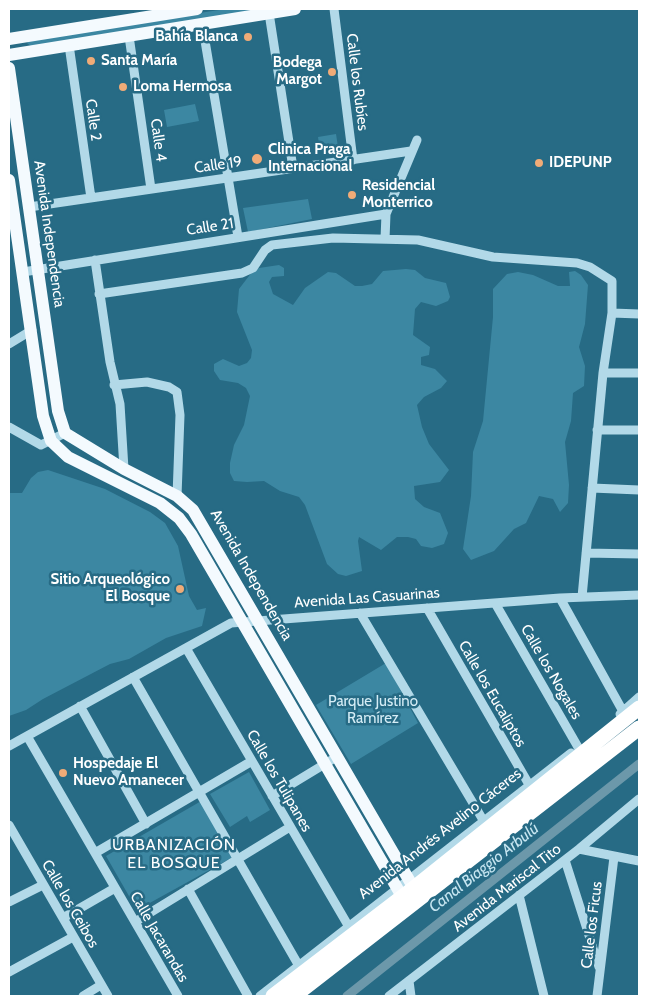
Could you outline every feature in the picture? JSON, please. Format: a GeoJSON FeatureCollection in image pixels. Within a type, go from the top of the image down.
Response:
{"type":"FeatureCollection","features":[{"type":"Feature","properties":{"kind":"highway","name":"Avenida Andrés Avelino Cáceres"},"geometry":{"type":"LineString","coordinates":[[273,996],[409,894],[630,720],[638,703]]}},
{"type":"Feature","properties":{"kind":"highway","name":"Avenida Andrés Avelino Cáceres"},"geometry":{"type":"LineString","coordinates":[[294,996],[486,825],[580,751],[630,720]]}},
{"type":"Feature","properties":{"kind":"main road"},"geometry":{"type":"LineString","coordinates":[[9,39],[197,9]]}},
{"type":"Feature","properties":{"kind":"main road"},"geometry":{"type":"LineString","coordinates":[[9,55],[295,9]]}},
{"type":"Feature","properties":{"kind":"main road","name":"Avenida Independencia"},"geometry":{"type":"LineString","coordinates":[[9,68],[58,411],[65,433],[124,469],[177,496],[194,510],[338,756],[409,894]]}},
{"type":"Feature","properties":{"kind":"main road","name":"Avenida Independencia"},"geometry":{"type":"LineString","coordinates":[[9,180],[11,210],[23,272],[43,416],[51,441],[68,457],[160,503],[179,518],[191,534],[325,764],[409,894]]}},
{"type":"Feature","properties":{"kind":"street","name":"Calle los Rubíes"},"geometry":{"type":"LineString","coordinates":[[334,9],[353,160]]}},
{"type":"Feature","properties":{"kind":"street"},"geometry":{"type":"LineString","coordinates":[[269,13],[293,168]]}},
{"type":"Feature","properties":{"kind":"street"},"geometry":{"type":"LineString","coordinates":[[202,23],[238,237]]}},
{"type":"Feature","properties":{"kind":"street","name":"Calle 4"},"geometry":{"type":"LineString","coordinates":[[129,36],[151,189]]}},
{"type":"Feature","properties":{"kind":"street","name":"Calle 2"},"geometry":{"type":"LineString","coordinates":[[69,45],[91,198]]}},
{"type":"Feature","properties":{"kind":"street"},"geometry":{"type":"LineString","coordinates":[[385,239],[386,214],[417,140]]}},
{"type":"Feature","properties":{"kind":"street","name":"Calle 19"},"geometry":{"type":"LineString","coordinates":[[29,207],[411,151]]}},
{"type":"Feature","properties":{"kind":"street","name":"Calle 21"},"geometry":{"type":"LineString","coordinates":[[23,272],[386,214]]}},
{"type":"Feature","properties":{"kind":"street"},"geometry":{"type":"LineString","coordinates":[[99,294],[242,273],[253,268],[265,250],[276,245],[333,238],[418,240],[493,257],[576,263],[590,266],[612,281],[612,313],[603,372],[582,597]]}},
{"type":"Feature","properties":{"kind":"street"},"geometry":{"type":"LineString","coordinates":[[95,260],[114,385],[120,404],[124,469]]}},
{"type":"Feature","properties":{"kind":"street"},"geometry":{"type":"LineString","coordinates":[[612,313],[639,314]]}},
{"type":"Feature","properties":{"kind":"street"},"geometry":{"type":"LineString","coordinates":[[9,344],[32,330]]}},
{"type":"Feature","properties":{"kind":"street"},"geometry":{"type":"LineString","coordinates":[[603,372],[639,373]]}},
{"type":"Feature","properties":{"kind":"street"},"geometry":{"type":"LineString","coordinates":[[114,385],[147,382],[169,387],[177,392],[180,415],[177,496]]}},
{"type":"Feature","properties":{"kind":"street"},"geometry":{"type":"LineString","coordinates":[[9,427],[41,445],[65,433]]}},
{"type":"Feature","properties":{"kind":"street"},"geometry":{"type":"LineString","coordinates":[[598,430],[639,430]]}},
{"type":"Feature","properties":{"kind":"street"},"geometry":{"type":"LineString","coordinates":[[592,488],[639,490]]}},
{"type":"Feature","properties":{"kind":"street"},"geometry":{"type":"LineString","coordinates":[[586,553],[639,554]]}},
{"type":"Feature","properties":{"kind":"street","name":"Avenida Las Casuarinas"},"geometry":{"type":"LineString","coordinates":[[9,746],[231,623],[242,620],[560,598],[639,595]]}},
{"type":"Feature","properties":{"kind":"street"},"geometry":{"type":"LineString","coordinates":[[560,598],[630,720]]}},
{"type":"Feature","properties":{"kind":"street","name":"Calle los Nogales"},"geometry":{"type":"LineString","coordinates":[[495,603],[580,751]]}},
{"type":"Feature","properties":{"kind":"street","name":"Calle los Eucaliptos"},"geometry":{"type":"LineString","coordinates":[[427,608],[531,789]]}},
{"type":"Feature","properties":{"kind":"street"},"geometry":{"type":"LineString","coordinates":[[360,612],[486,825]]}},
{"type":"Feature","properties":{"kind":"street","name":"Calle los Tulipanes"},"geometry":{"type":"LineString","coordinates":[[186,648],[349,927]]}},
{"type":"Feature","properties":{"kind":"street"},"geometry":{"type":"LineString","coordinates":[[133,677],[299,966]]}},
{"type":"Feature","properties":{"kind":"street"},"geometry":{"type":"LineString","coordinates":[[80,706],[146,824]]}},
{"type":"Feature","properties":{"kind":"street","name":"Calle Jacarandas"},"geometry":{"type":"LineString","coordinates":[[27,736],[178,996]]}},
{"type":"Feature","properties":{"kind":"street"},"geometry":{"type":"LineString","coordinates":[[272,796],[338,756]]}},
{"type":"Feature","properties":{"kind":"street"},"geometry":{"type":"LineString","coordinates":[[95,853],[252,761]]}},
{"type":"Feature","properties":{"kind":"street","name":"Avenida Mariscal Tito"},"geometry":{"type":"LineString","coordinates":[[389,996],[579,849],[639,799]]}},
{"type":"Feature","properties":{"kind":"street"},"geometry":{"type":"LineString","coordinates":[[135,922],[290,827]]}},
{"type":"Feature","properties":{"kind":"street","name":"Calle los Ceibos"},"geometry":{"type":"LineString","coordinates":[[10,830],[108,996]]}},
{"type":"Feature","properties":{"kind":"street"},"geometry":{"type":"LineString","coordinates":[[579,849],[639,861]]}},
{"type":"Feature","properties":{"kind":"street","name":"Calle los Ficus"},"geometry":{"type":"LineString","coordinates":[[597,996],[614,857]]}},
{"type":"Feature","properties":{"kind":"street"},"geometry":{"type":"LineString","coordinates":[[565,860],[600,969]]}},
{"type":"Feature","properties":{"kind":"street"},"geometry":{"type":"LineString","coordinates":[[9,902],[43,885]]}},
{"type":"Feature","properties":{"kind":"street"},"geometry":{"type":"LineString","coordinates":[[63,918],[115,888]]}},
{"type":"Feature","properties":{"kind":"street"},"geometry":{"type":"LineString","coordinates":[[188,889],[248,996]]}},
{"type":"Feature","properties":{"kind":"street","name":"Avenida Andrés Avelino Cáceres"},"geometry":{"type":"LineString","coordinates":[[260,996],[349,927],[409,894]]}},
{"type":"Feature","properties":{"kind":"street"},"geometry":{"type":"LineString","coordinates":[[518,895],[544,996]]}},
{"type":"Feature","properties":{"kind":"street"},"geometry":{"type":"LineString","coordinates":[[9,972],[73,937]]}},
{"type":"Feature","properties":{"kind":"street"},"geometry":{"type":"LineString","coordinates":[[409,981],[411,996]]}},
{"type":"Feature","properties":{"kind":"street"},"geometry":{"type":"LineString","coordinates":[[83,996],[102,985]]}},
{"type":"Feature","properties":{"kind":"green space"},"geometry":{"type":"Polygon","coordinates":[[[226,9],[271,9],[32,47],[27,43],[32,38],[226,9]]]}},
{"type":"Feature","properties":{"kind":"green space"},"geometry":{"type":"Polygon","coordinates":[[[195,104],[199,121],[167,127],[164,110],[195,104]]]}},
{"type":"Feature","properties":{"kind":"green space"},"geometry":{"type":"Polygon","coordinates":[[[336,134],[338,147],[320,151],[318,137],[336,134]]]}},
{"type":"Feature","properties":{"kind":"green space"},"geometry":{"type":"Polygon","coordinates":[[[308,199],[312,219],[248,232],[243,208],[308,199]]]}},
{"type":"Feature","properties":{"kind":"green space"},"geometry":{"type":"Polygon","coordinates":[[[279,265],[284,268],[284,276],[272,277],[269,282],[273,294],[293,305],[305,288],[328,272],[336,273],[355,286],[372,284],[383,271],[406,269],[415,270],[425,278],[446,283],[450,297],[448,301],[436,306],[421,302],[415,309],[413,335],[430,347],[429,355],[421,357],[421,365],[435,369],[447,381],[441,388],[424,397],[417,405],[422,427],[429,444],[449,470],[440,482],[414,486],[415,499],[424,507],[440,513],[448,533],[444,544],[432,548],[421,546],[416,539],[397,537],[381,550],[359,537],[362,571],[346,576],[338,574],[327,564],[305,505],[299,497],[280,491],[264,481],[234,481],[230,473],[230,463],[234,445],[244,425],[250,396],[246,388],[238,383],[220,380],[214,371],[214,364],[223,359],[239,366],[247,363],[251,358],[252,350],[237,312],[239,289],[252,272],[259,268],[279,265]]]}},
{"type":"Feature","properties":{"kind":"green space"},"geometry":{"type":"Polygon","coordinates":[[[575,271],[581,275],[588,285],[585,324],[579,347],[585,366],[584,386],[573,393],[571,421],[565,442],[569,485],[568,503],[560,512],[553,499],[539,496],[526,523],[514,529],[494,551],[471,560],[463,549],[471,496],[473,452],[483,421],[493,317],[493,289],[507,274],[518,272],[533,275],[558,286],[570,286],[569,272],[575,271]]]}},
{"type":"Feature","properties":{"kind":"green space"},"geometry":{"type":"Polygon","coordinates":[[[48,470],[105,489],[150,512],[165,523],[178,546],[189,596],[197,610],[206,608],[202,626],[166,638],[129,659],[110,664],[26,710],[9,716],[9,493],[22,493],[31,478],[38,472],[48,470]]]}},
{"type":"Feature","properties":{"kind":"green space","name":"Parque Justino Ramírez"},"geometry":{"type":"Polygon","coordinates":[[[386,663],[418,723],[351,764],[316,705],[386,663]]]}},
{"type":"Feature","properties":{"kind":"green space"},"geometry":{"type":"Polygon","coordinates":[[[249,772],[270,810],[250,822],[247,816],[230,827],[210,794],[249,772]]]}},
{"type":"Feature","properties":{"kind":"green space"},"geometry":{"type":"Polygon","coordinates":[[[203,800],[233,857],[137,910],[106,856],[203,800]]]}},
{"type":"Feature","properties":{"kind":"waterway","name":"Canal Biaggio Arbulú"},"geometry":{"type":"LineString","coordinates":[[347,996],[639,764]]}},
{"type":"Feature","properties":{"kind":"place","name":"Bahía Blanca"},"geometry":{"type":"Point","coordinates":[248,37]}},
{"type":"Feature","properties":{"kind":"place","name":"Santa María"},"geometry":{"type":"Point","coordinates":[91,61]}},
{"type":"Feature","properties":{"kind":"place","name":"Bodega Margot"},"geometry":{"type":"Point","coordinates":[332,72]}},
{"type":"Feature","properties":{"kind":"place","name":"Loma Hermosa"},"geometry":{"type":"Point","coordinates":[123,87]}},
{"type":"Feature","properties":{"kind":"place","name":"Clinica Praga Internacional"},"geometry":{"type":"Point","coordinates":[257,159]}},
{"type":"Feature","properties":{"kind":"place","name":"IDEPUNP"},"geometry":{"type":"Point","coordinates":[539,163]}},
{"type":"Feature","properties":{"kind":"place","name":"Residencial Monterrico"},"geometry":{"type":"Point","coordinates":[352,195]}},
{"type":"Feature","properties":{"kind":"place","name":"Sitio Arqueológico El Bosque"},"geometry":{"type":"Point","coordinates":[180,589]}},
{"type":"Feature","properties":{"kind":"place","name":"Hospedaje El Nuevo Amanecer"},"geometry":{"type":"Point","coordinates":[63,773]}},
{"type":"Feature","properties":{"kind":"district","name":"URBANIZACIÓN EL BOSQUE"},"geometry":{"type":"Point","coordinates":[174,854]}}]}
